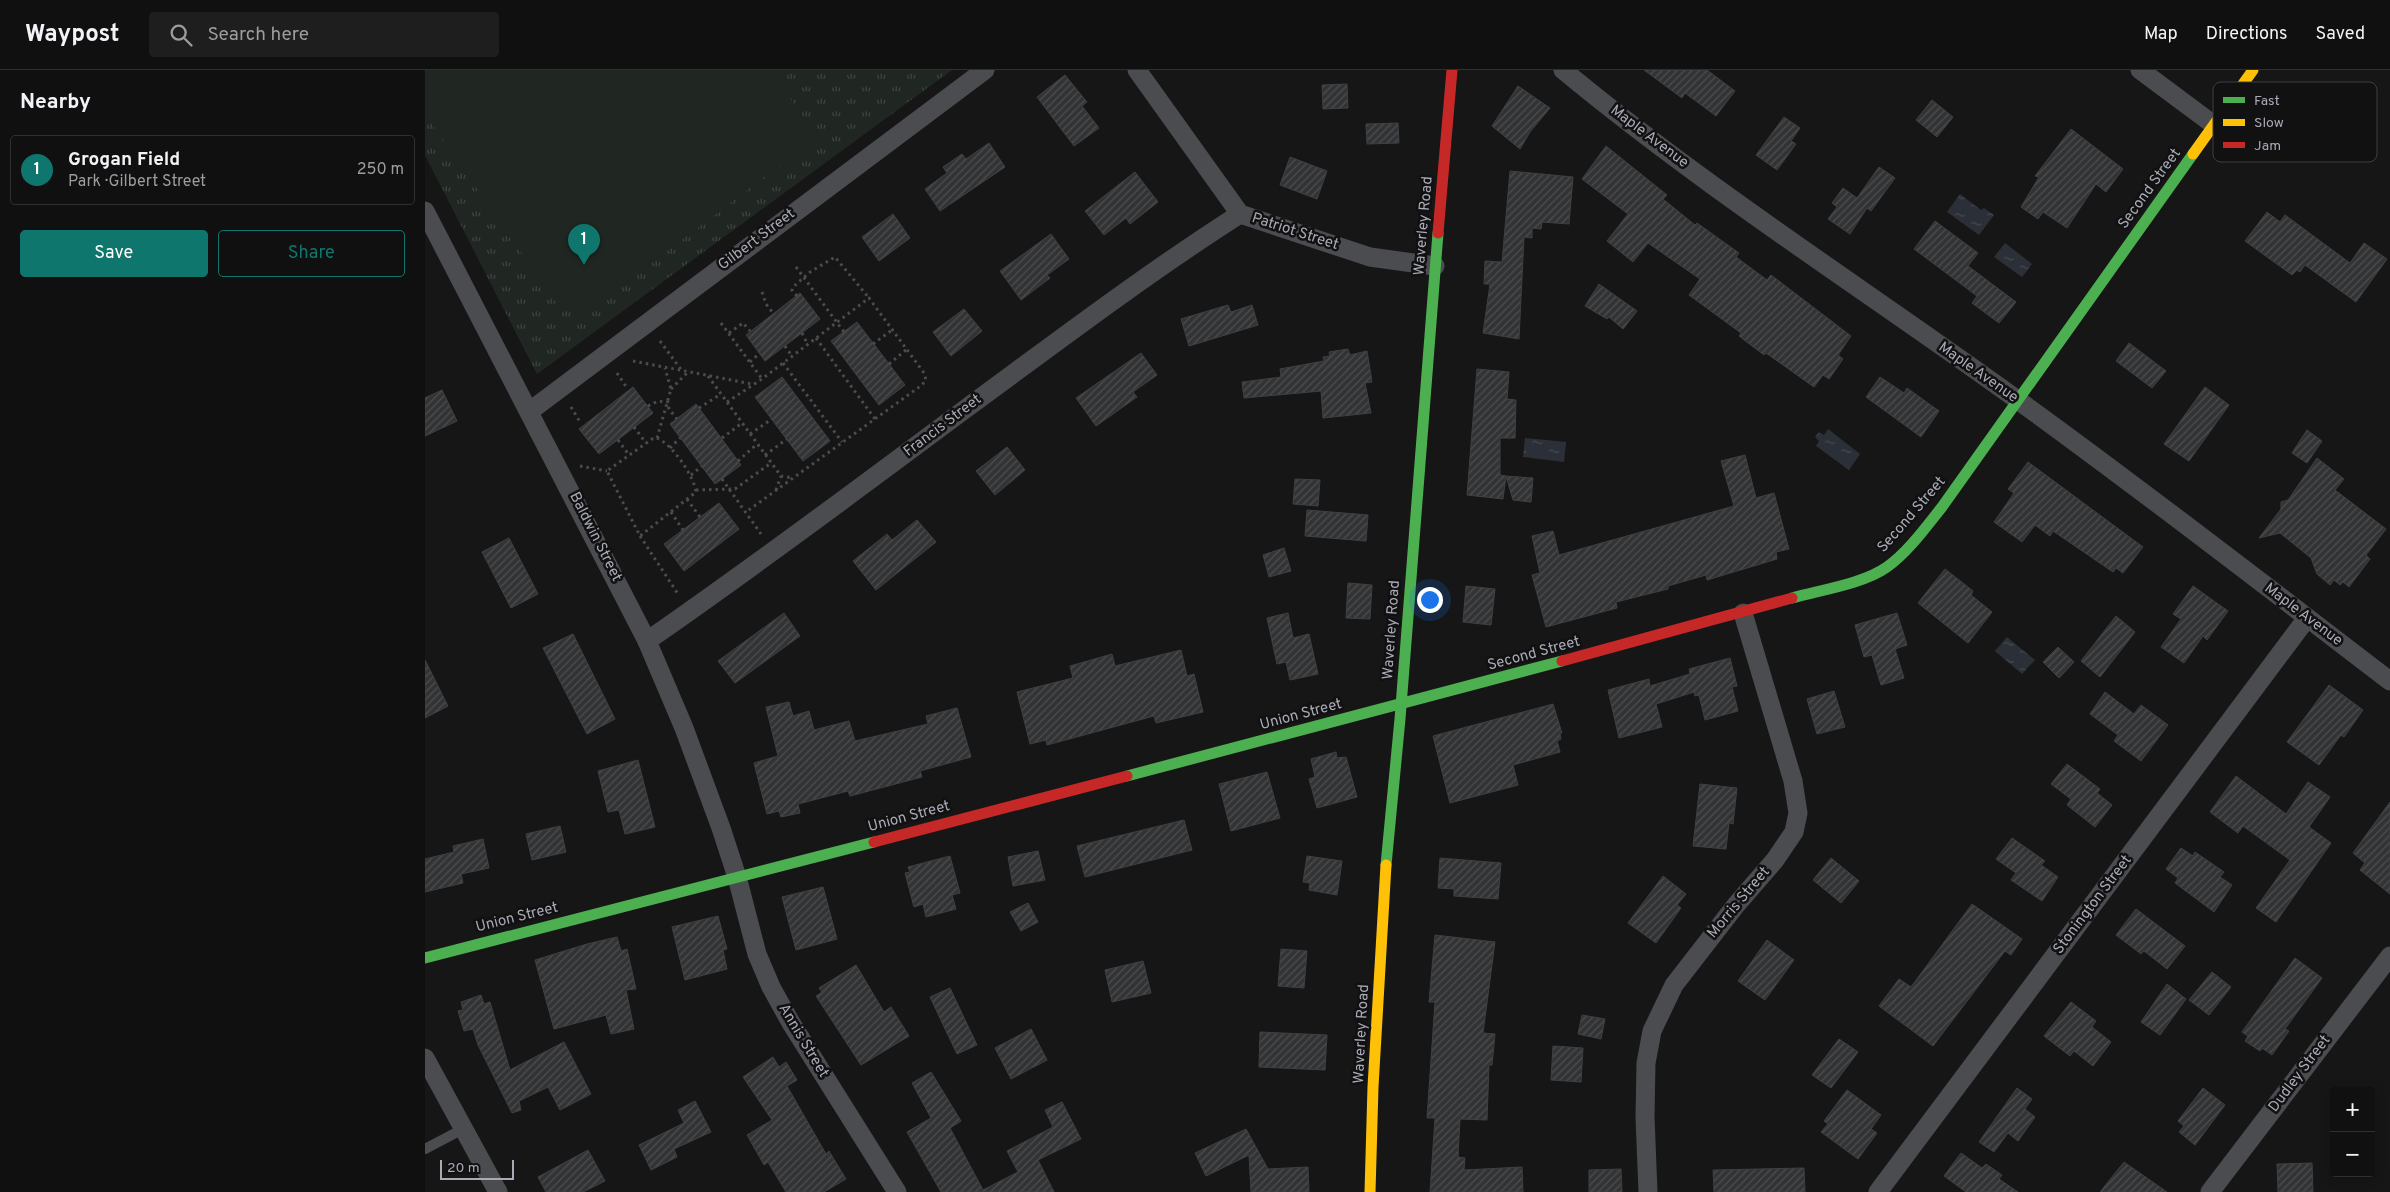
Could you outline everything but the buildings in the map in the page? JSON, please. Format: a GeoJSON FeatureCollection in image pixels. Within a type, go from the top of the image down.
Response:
{"type":"FeatureCollection","features":[{"type":"Feature","properties":{"kind":"street","name":"Gilbert Street"},"geometry":{"type":"LineString","coordinates":[[530,411],[985,70]]}},
{"type":"Feature","properties":{"kind":"street","name":"Patriot Street"},"geometry":{"type":"LineString","coordinates":[[1137,70],[1240,214],[1370,257],[1435,266]]}},
{"type":"Feature","properties":{"kind":"street","name":"Waverley Road"},"geometry":{"type":"LineString","coordinates":[[1370,1192],[1373,1087],[1388,831],[1401,705],[1452,70]]}},
{"type":"Feature","properties":{"kind":"street","name":"Maple Avenue"},"geometry":{"type":"LineString","coordinates":[[1563,70],[1662,148],[1860,291],[2019,401],[2390,681]]}},
{"type":"Feature","properties":{"kind":"street"},"geometry":{"type":"LineString","coordinates":[[2141,70],[2213,124]]}},
{"type":"Feature","properties":{"kind":"street","name":"Second Street"},"geometry":{"type":"LineString","coordinates":[[2244,82],[2253,70]]}},
{"type":"Feature","properties":{"kind":"street","name":"Second Street"},"geometry":{"type":"LineString","coordinates":[[1401,705],[1743,613],[1862,579],[1887,567],[1920,534],[1942,507],[2213,126]]}},
{"type":"Feature","properties":{"kind":"street","name":"Baldwin Street"},"geometry":{"type":"LineString","coordinates":[[425,211],[530,411],[647,642],[699,768],[737,877]]}},
{"type":"Feature","properties":{"kind":"street","name":"Francis Street"},"geometry":{"type":"LineString","coordinates":[[647,642],[776,551],[1057,340],[1188,247],[1240,214]]}},
{"type":"Feature","properties":{"kind":"street","name":"Morris Street"},"geometry":{"type":"LineString","coordinates":[[1649,1192],[1645,1090],[1646,1063],[1652,1031],[1674,985],[1736,905],[1775,860],[1794,832],[1798,813],[1793,781],[1743,613]]}},
{"type":"Feature","properties":{"kind":"street","name":"Stonington Street"},"geometry":{"type":"LineString","coordinates":[[1878,1192],[2307,618]]}},
{"type":"Feature","properties":{"kind":"street","name":"Union Street"},"geometry":{"type":"LineString","coordinates":[[425,958],[1401,705]]}},
{"type":"Feature","properties":{"kind":"street","name":"Annis Street"},"geometry":{"type":"LineString","coordinates":[[737,877],[757,954],[771,987],[795,1030],[897,1192]]}},
{"type":"Feature","properties":{"kind":"street","name":"Dudley Street"},"geometry":{"type":"LineString","coordinates":[[2210,1192],[2390,956]]}},
{"type":"Feature","properties":{"kind":"street"},"geometry":{"type":"LineString","coordinates":[[425,1058],[498,1192]]}},
{"type":"Feature","properties":{"kind":"lane"},"geometry":{"type":"LineString","coordinates":[[425,1149],[463,1129]]}},
{"type":"Feature","properties":{"kind":"path"},"geometry":{"type":"LineString","coordinates":[[746,512],[922,385],[926,380],[924,373],[907,349],[835,256],[810,272],[793,287],[792,290],[797,296]]}},
{"type":"Feature","properties":{"kind":"path"},"geometry":{"type":"LineString","coordinates":[[796,267],[843,332]]}},
{"type":"Feature","properties":{"kind":"path"},"geometry":{"type":"LineString","coordinates":[[762,292],[773,313]]}},
{"type":"Feature","properties":{"kind":"path"},"geometry":{"type":"LineString","coordinates":[[727,402],[762,379],[869,298]]}},
{"type":"Feature","properties":{"kind":"path"},"geometry":{"type":"LineString","coordinates":[[721,323],[762,379]]}},
{"type":"Feature","properties":{"kind":"path"},"geometry":{"type":"LineString","coordinates":[[729,333],[743,323],[750,331]]}},
{"type":"Feature","properties":{"kind":"path"},"geometry":{"type":"LineString","coordinates":[[873,344],[892,330]]}},
{"type":"Feature","properties":{"kind":"path"},"geometry":{"type":"LineString","coordinates":[[802,333],[808,344]]}},
{"type":"Feature","properties":{"kind":"path"},"geometry":{"type":"LineString","coordinates":[[816,338],[875,419]]}},
{"type":"Feature","properties":{"kind":"path"},"geometry":{"type":"LineString","coordinates":[[653,346],[660,340],[682,371]]}},
{"type":"Feature","properties":{"kind":"path"},"geometry":{"type":"LineString","coordinates":[[785,346],[792,356]]}},
{"type":"Feature","properties":{"kind":"path"},"geometry":{"type":"LineString","coordinates":[[889,364],[907,349]]}},
{"type":"Feature","properties":{"kind":"path"},"geometry":{"type":"LineString","coordinates":[[750,362],[759,353]]}},
{"type":"Feature","properties":{"kind":"path"},"geometry":{"type":"LineString","coordinates":[[627,365],[639,356]]}},
{"type":"Feature","properties":{"kind":"path"},"geometry":{"type":"LineString","coordinates":[[633,361],[753,384]]}},
{"type":"Feature","properties":{"kind":"path"},"geometry":{"type":"LineString","coordinates":[[783,363],[842,442]]}},
{"type":"Feature","properties":{"kind":"path"},"geometry":{"type":"LineString","coordinates":[[665,368],[671,388],[657,438],[645,444],[607,471],[640,536],[679,596]]}},
{"type":"Feature","properties":{"kind":"path"},"geometry":{"type":"LineString","coordinates":[[609,378],[622,369]]}},
{"type":"Feature","properties":{"kind":"path"},"geometry":{"type":"LineString","coordinates":[[671,388],[688,372]]}},
{"type":"Feature","properties":{"kind":"path"},"geometry":{"type":"LineString","coordinates":[[616,373],[627,388]]}},
{"type":"Feature","properties":{"kind":"path"},"geometry":{"type":"LineString","coordinates":[[708,376],[781,476],[793,478]]}},
{"type":"Feature","properties":{"kind":"path"},"geometry":{"type":"LineString","coordinates":[[699,408],[721,394]]}},
{"type":"Feature","properties":{"kind":"path"},"geometry":{"type":"LineString","coordinates":[[565,411],[578,401]]}},
{"type":"Feature","properties":{"kind":"path"},"geometry":{"type":"LineString","coordinates":[[648,406],[658,401],[668,402]]}},
{"type":"Feature","properties":{"kind":"path"},"geometry":{"type":"LineString","coordinates":[[668,402],[669,409],[677,419]]}},
{"type":"Feature","properties":{"kind":"path"},"geometry":{"type":"LineString","coordinates":[[570,407],[580,422]]}},
{"type":"Feature","properties":{"kind":"path"},"geometry":{"type":"LineString","coordinates":[[750,434],[772,419]]}},
{"type":"Feature","properties":{"kind":"path"},"geometry":{"type":"LineString","coordinates":[[721,438],[742,423]]}},
{"type":"Feature","properties":{"kind":"path"},"geometry":{"type":"LineString","coordinates":[[634,427],[645,444]]}},
{"type":"Feature","properties":{"kind":"path"},"geometry":{"type":"LineString","coordinates":[[657,438],[664,441],[691,475],[696,490]]}},
{"type":"Feature","properties":{"kind":"path"},"geometry":{"type":"LineString","coordinates":[[670,448],[681,438]]}},
{"type":"Feature","properties":{"kind":"path"},"geometry":{"type":"LineString","coordinates":[[765,455],[787,439]]}},
{"type":"Feature","properties":{"kind":"path"},"geometry":{"type":"LineString","coordinates":[[618,440],[629,455]]}},
{"type":"Feature","properties":{"kind":"path"},"geometry":{"type":"LineString","coordinates":[[739,461],[757,444]]}},
{"type":"Feature","properties":{"kind":"path"},"geometry":{"type":"LineString","coordinates":[[640,536],[696,490],[728,487],[735,489],[771,463]]}},
{"type":"Feature","properties":{"kind":"path"},"geometry":{"type":"LineString","coordinates":[[691,475],[702,466]]}},
{"type":"Feature","properties":{"kind":"path"},"geometry":{"type":"LineString","coordinates":[[775,490],[781,476]]}},
{"type":"Feature","properties":{"kind":"path"},"geometry":{"type":"LineString","coordinates":[[722,479],[762,535]]}},
{"type":"Feature","properties":{"kind":"path"},"geometry":{"type":"LineString","coordinates":[[687,499],[700,517]]}},
{"type":"Feature","properties":{"kind":"path"},"geometry":{"type":"LineString","coordinates":[[671,512],[683,530]]}},
{"type":"Feature","properties":{"kind":"green space"},"geometry":{"type":"Polygon","coordinates":[[[425,70],[952,70],[537,374],[425,155],[425,70]]]}},
{"type":"Feature","properties":{"kind":"green space"},"geometry":{"type":"Polygon","coordinates":[[[425,70],[769,70],[818,136],[595,306],[555,301],[425,114],[425,70]]]}},
{"type":"Feature","properties":{"kind":"water"},"geometry":{"type":"Polygon","coordinates":[[[1960,194],[1981,210],[1984,208],[1994,215],[1979,235],[1947,212],[1960,194]]]}},
{"type":"Feature","properties":{"kind":"water"},"geometry":{"type":"Polygon","coordinates":[[[2005,243],[2032,264],[2022,277],[1994,257],[2005,243]]]}},
{"type":"Feature","properties":{"kind":"water"},"geometry":{"type":"Polygon","coordinates":[[[1828,429],[1860,454],[1849,470],[1816,446],[1819,441],[1815,437],[1819,432],[1824,435],[1828,429]]]}},
{"type":"Feature","properties":{"kind":"water"},"geometry":{"type":"Polygon","coordinates":[[[1525,438],[1566,442],[1564,462],[1523,457],[1525,438]]]}},
{"type":"Feature","properties":{"kind":"water"},"geometry":{"type":"Polygon","coordinates":[[[2007,637],[2035,660],[2022,674],[1995,651],[2007,637]]]}},
{"type":"Feature","properties":{"kind":"traffic: fast"},"geometry":{"type":"LineString","coordinates":[[1792,598],[1866,578],[1887,567],[1909,547],[1942,507],[2193,154]]}},
{"type":"Feature","properties":{"kind":"traffic: fast"},"geometry":{"type":"LineString","coordinates":[[1386,865],[1400,719],[1438,233]]}},
{"type":"Feature","properties":{"kind":"traffic: fast"},"geometry":{"type":"LineString","coordinates":[[1127,776],[1562,661]]}},
{"type":"Feature","properties":{"kind":"traffic: fast"},"geometry":{"type":"LineString","coordinates":[[425,958],[874,842]]}},
{"type":"Feature","properties":{"kind":"traffic: slow"},"geometry":{"type":"LineString","coordinates":[[2244,82],[2253,70]]}},
{"type":"Feature","properties":{"kind":"traffic: slow"},"geometry":{"type":"LineString","coordinates":[[2193,154],[2213,126]]}},
{"type":"Feature","properties":{"kind":"traffic: slow"},"geometry":{"type":"LineString","coordinates":[[1370,1192],[1373,1087],[1386,865]]}},
{"type":"Feature","properties":{"kind":"traffic: jam"},"geometry":{"type":"LineString","coordinates":[[1438,233],[1452,70]]}},
{"type":"Feature","properties":{"kind":"traffic: jam"},"geometry":{"type":"LineString","coordinates":[[1562,661],[1792,598]]}},
{"type":"Feature","properties":{"kind":"traffic: jam"},"geometry":{"type":"LineString","coordinates":[[874,842],[1127,776]]}},
{"type":"Feature","properties":{"kind":"place","name":"Grogan Field"},"geometry":{"type":"Point","coordinates":[584,265]}}]}
